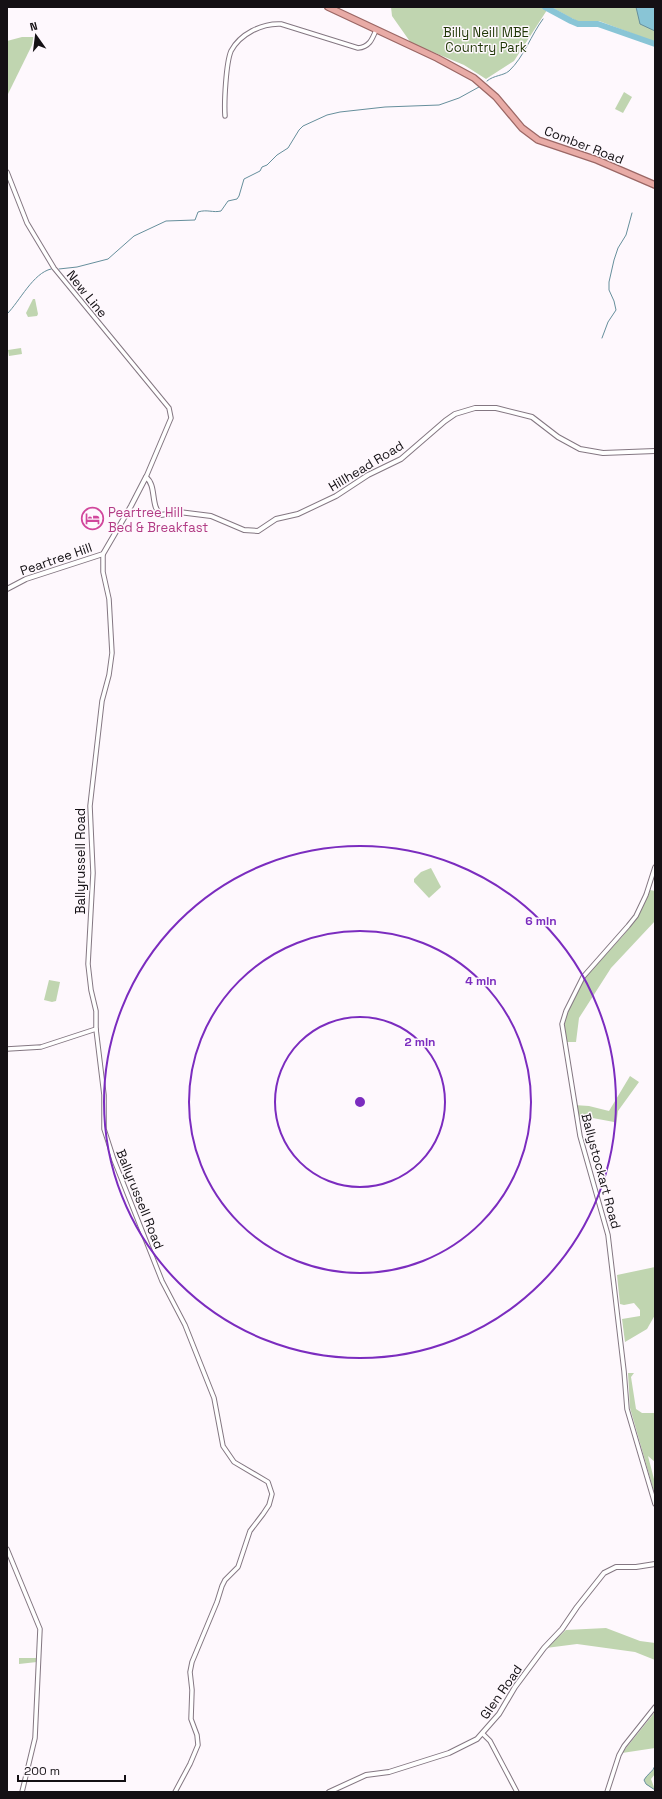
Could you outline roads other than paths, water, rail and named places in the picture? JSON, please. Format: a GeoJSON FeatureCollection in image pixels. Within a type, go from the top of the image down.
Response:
{"type":"FeatureCollection","features":[{"type":"Feature","properties":{"kind":"highway","name":"Comber Road"},"geometry":{"type":"LineString","coordinates":[[328,7],[437,58],[474,78],[496,97],[522,128],[538,140],[597,160],[655,185]]}},
{"type":"Feature","properties":{"kind":"street"},"geometry":{"type":"LineString","coordinates":[[225,116],[231,53],[250,32],[270,25],[281,24],[358,48],[363,47],[370,42],[376,30]]}},
{"type":"Feature","properties":{"kind":"street","name":"New Line"},"geometry":{"type":"LineString","coordinates":[[7,172],[27,223],[54,268],[120,351],[166,404],[171,416]]}},
{"type":"Feature","properties":{"kind":"street","name":"Hillhead Road"},"geometry":{"type":"LineString","coordinates":[[146,477],[150,482],[157,510],[161,515],[179,512],[211,516],[244,530],[254,532],[276,519],[298,514],[319,505],[368,475],[401,459],[445,421],[464,410],[496,408],[524,414],[532,417],[570,445],[592,452],[609,453],[655,451]]}},
{"type":"Feature","properties":{"kind":"street","name":"Peartree Hill"},"geometry":{"type":"LineString","coordinates":[[7,589],[26,579],[103,554],[146,477],[163,440],[171,416]]}},
{"type":"Feature","properties":{"kind":"street","name":"Ballyrussell Road"},"geometry":{"type":"LineString","coordinates":[[103,554],[102,572],[109,599],[112,653],[109,674],[102,701],[90,806],[93,873],[88,964],[91,990],[96,1011],[96,1029],[104,1095],[104,1129],[114,1160],[162,1281],[185,1325],[204,1370],[216,1405],[223,1446],[234,1462],[268,1482],[272,1494],[269,1505],[250,1531],[238,1567],[225,1580],[222,1586],[217,1602],[192,1662],[190,1672],[192,1690],[191,1719],[197,1735],[198,1745],[175,1792]]}},
{"type":"Feature","properties":{"kind":"street","name":"Ballystockart Road"},"geometry":{"type":"LineString","coordinates":[[655,866],[646,895],[636,916],[583,977],[566,1011],[562,1024],[580,1136],[608,1235],[627,1409],[655,1504]]}},
{"type":"Feature","properties":{"kind":"street"},"geometry":{"type":"LineString","coordinates":[[7,1049],[42,1047],[96,1029]]}},
{"type":"Feature","properties":{"kind":"street"},"geometry":{"type":"LineString","coordinates":[[7,1549],[40,1629],[35,1738],[22,1792]]}},
{"type":"Feature","properties":{"kind":"street","name":"Glen Road"},"geometry":{"type":"LineString","coordinates":[[329,1792],[366,1775],[389,1772],[449,1754],[470,1744],[483,1734],[499,1714],[515,1687],[544,1648],[562,1629],[577,1606],[604,1573],[616,1567],[636,1567],[655,1564]]}},
{"type":"Feature","properties":{"kind":"street"},"geometry":{"type":"LineString","coordinates":[[607,1792],[619,1755],[624,1746],[655,1707]]}},
{"type":"Feature","properties":{"kind":"street"},"geometry":{"type":"LineString","coordinates":[[483,1734],[490,1741],[517,1792]]}},
{"type":"Feature","properties":{"kind":"water"},"geometry":{"type":"Polygon","coordinates":[[[636,7],[655,7],[655,31],[640,24],[636,7]]]}},
{"type":"Feature","properties":{"kind":"waterway"},"geometry":{"type":"LineString","coordinates":[[545,7],[578,24],[598,24],[655,44]]}},
{"type":"Feature","properties":{"kind":"waterway"},"geometry":{"type":"LineString","coordinates":[[487,81],[509,71],[523,53],[543,19]]}},
{"type":"Feature","properties":{"kind":"waterway"},"geometry":{"type":"LineString","coordinates":[[59,269],[77,267],[108,259],[134,236],[166,221],[195,220],[198,212],[221,211],[228,201],[237,199],[244,179],[260,171],[262,167],[267,165],[277,155],[288,148],[303,126],[327,115],[385,107],[439,105],[459,98],[479,87]]}},
{"type":"Feature","properties":{"kind":"waterway"},"geometry":{"type":"LineString","coordinates":[[602,338],[608,322],[616,310],[609,290],[609,282],[614,260],[618,248],[626,235],[632,213]]}},
{"type":"Feature","properties":{"kind":"waterway"},"geometry":{"type":"LineString","coordinates":[[7,314],[38,276],[51,269]]}},
{"type":"Feature","properties":{"kind":"waterway"},"geometry":{"type":"LineString","coordinates":[[655,1766],[644,1780],[646,1784],[655,1790]]}},
{"type":"Feature","properties":{"kind":"place","name":"Peartree Hill Bed & Breakfast"},"geometry":{"type":"Point","coordinates":[93,519]}},
{"type":"Feature","properties":{"kind":"park label","name":"Billy Neill MBE Country Park"},"geometry":{"type":"Point","coordinates":[486,40]}}]}
